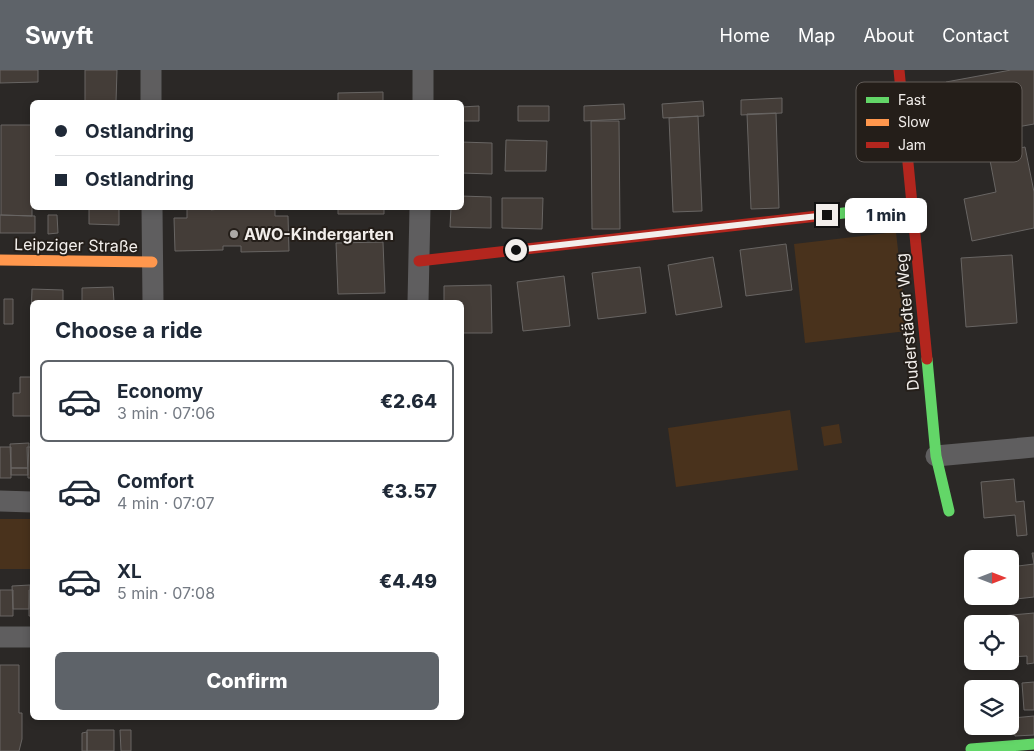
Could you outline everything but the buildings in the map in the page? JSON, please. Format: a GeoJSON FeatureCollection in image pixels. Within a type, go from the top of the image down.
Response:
{"type":"FeatureCollection","features":[{"type":"Feature","properties":{"kind":"street"},"geometry":{"type":"LineString","coordinates":[[151,70],[151,100]]}},
{"type":"Feature","properties":{"kind":"street"},"geometry":{"type":"LineString","coordinates":[[423,70],[423,100]]}},
{"type":"Feature","properties":{"kind":"street","name":"Duderstädter Weg"},"geometry":{"type":"LineString","coordinates":[[908,162],[936,456],[949,511]]}},
{"type":"Feature","properties":{"kind":"street"},"geometry":{"type":"LineString","coordinates":[[419,261],[912,205]]}},
{"type":"Feature","properties":{"kind":"street"},"geometry":{"type":"LineString","coordinates":[[152,210],[152,300]]}},
{"type":"Feature","properties":{"kind":"street"},"geometry":{"type":"LineString","coordinates":[[418,300],[420,210]]}},
{"type":"Feature","properties":{"kind":"street","name":"Leipziger Straße"},"geometry":{"type":"LineString","coordinates":[[0,260],[152,262]]}},
{"type":"Feature","properties":{"kind":"street"},"geometry":{"type":"LineString","coordinates":[[936,456],[1034,447]]}},
{"type":"Feature","properties":{"kind":"street"},"geometry":{"type":"LineString","coordinates":[[0,501],[30,502]]}},
{"type":"Feature","properties":{"kind":"street"},"geometry":{"type":"LineString","coordinates":[[0,637],[30,637]]}},
{"type":"Feature","properties":{"kind":"street"},"geometry":{"type":"LineString","coordinates":[[971,749],[1034,744]]}},
{"type":"Feature","properties":{"kind":"shaded area"},"geometry":{"type":"Polygon","coordinates":[[[896,232],[907,331],[805,343],[794,244],[896,232]]]}},
{"type":"Feature","properties":{"kind":"shaded area"},"geometry":{"type":"Polygon","coordinates":[[[790,410],[798,470],[676,487],[668,428],[790,410]]]}},
{"type":"Feature","properties":{"kind":"shaded area"},"geometry":{"type":"Polygon","coordinates":[[[839,424],[842,443],[824,446],[821,427],[839,424]]]}},
{"type":"Feature","properties":{"kind":"shaded area"},"geometry":{"type":"Polygon","coordinates":[[[0,519],[30,519],[30,569],[0,569],[0,519]]]}},
{"type":"Feature","properties":{"kind":"traffic: fast"},"geometry":{"type":"LineString","coordinates":[[818,216],[912,205]]}},
{"type":"Feature","properties":{"kind":"traffic: fast"},"geometry":{"type":"LineString","coordinates":[[927,359],[936,456],[949,511]]}},
{"type":"Feature","properties":{"kind":"traffic: fast"},"geometry":{"type":"LineString","coordinates":[[971,749],[1034,744]]}},
{"type":"Feature","properties":{"kind":"traffic: slow"},"geometry":{"type":"LineString","coordinates":[[0,260],[152,262]]}},
{"type":"Feature","properties":{"kind":"traffic: jam"},"geometry":{"type":"LineString","coordinates":[[899,70],[900,82]]}},
{"type":"Feature","properties":{"kind":"traffic: jam"},"geometry":{"type":"LineString","coordinates":[[908,162],[927,359]]}},
{"type":"Feature","properties":{"kind":"traffic: jam"},"geometry":{"type":"LineString","coordinates":[[419,261],[818,216]]}},
{"type":"Feature","properties":{"kind":"place","name":"AWO-Kindergarten"},"geometry":{"type":"Point","coordinates":[234,234]}},
{"type":"Feature","properties":{"kind":"route"},"geometry":{"type":"LineString","coordinates":[[516,250],[827,215]]}}]}
